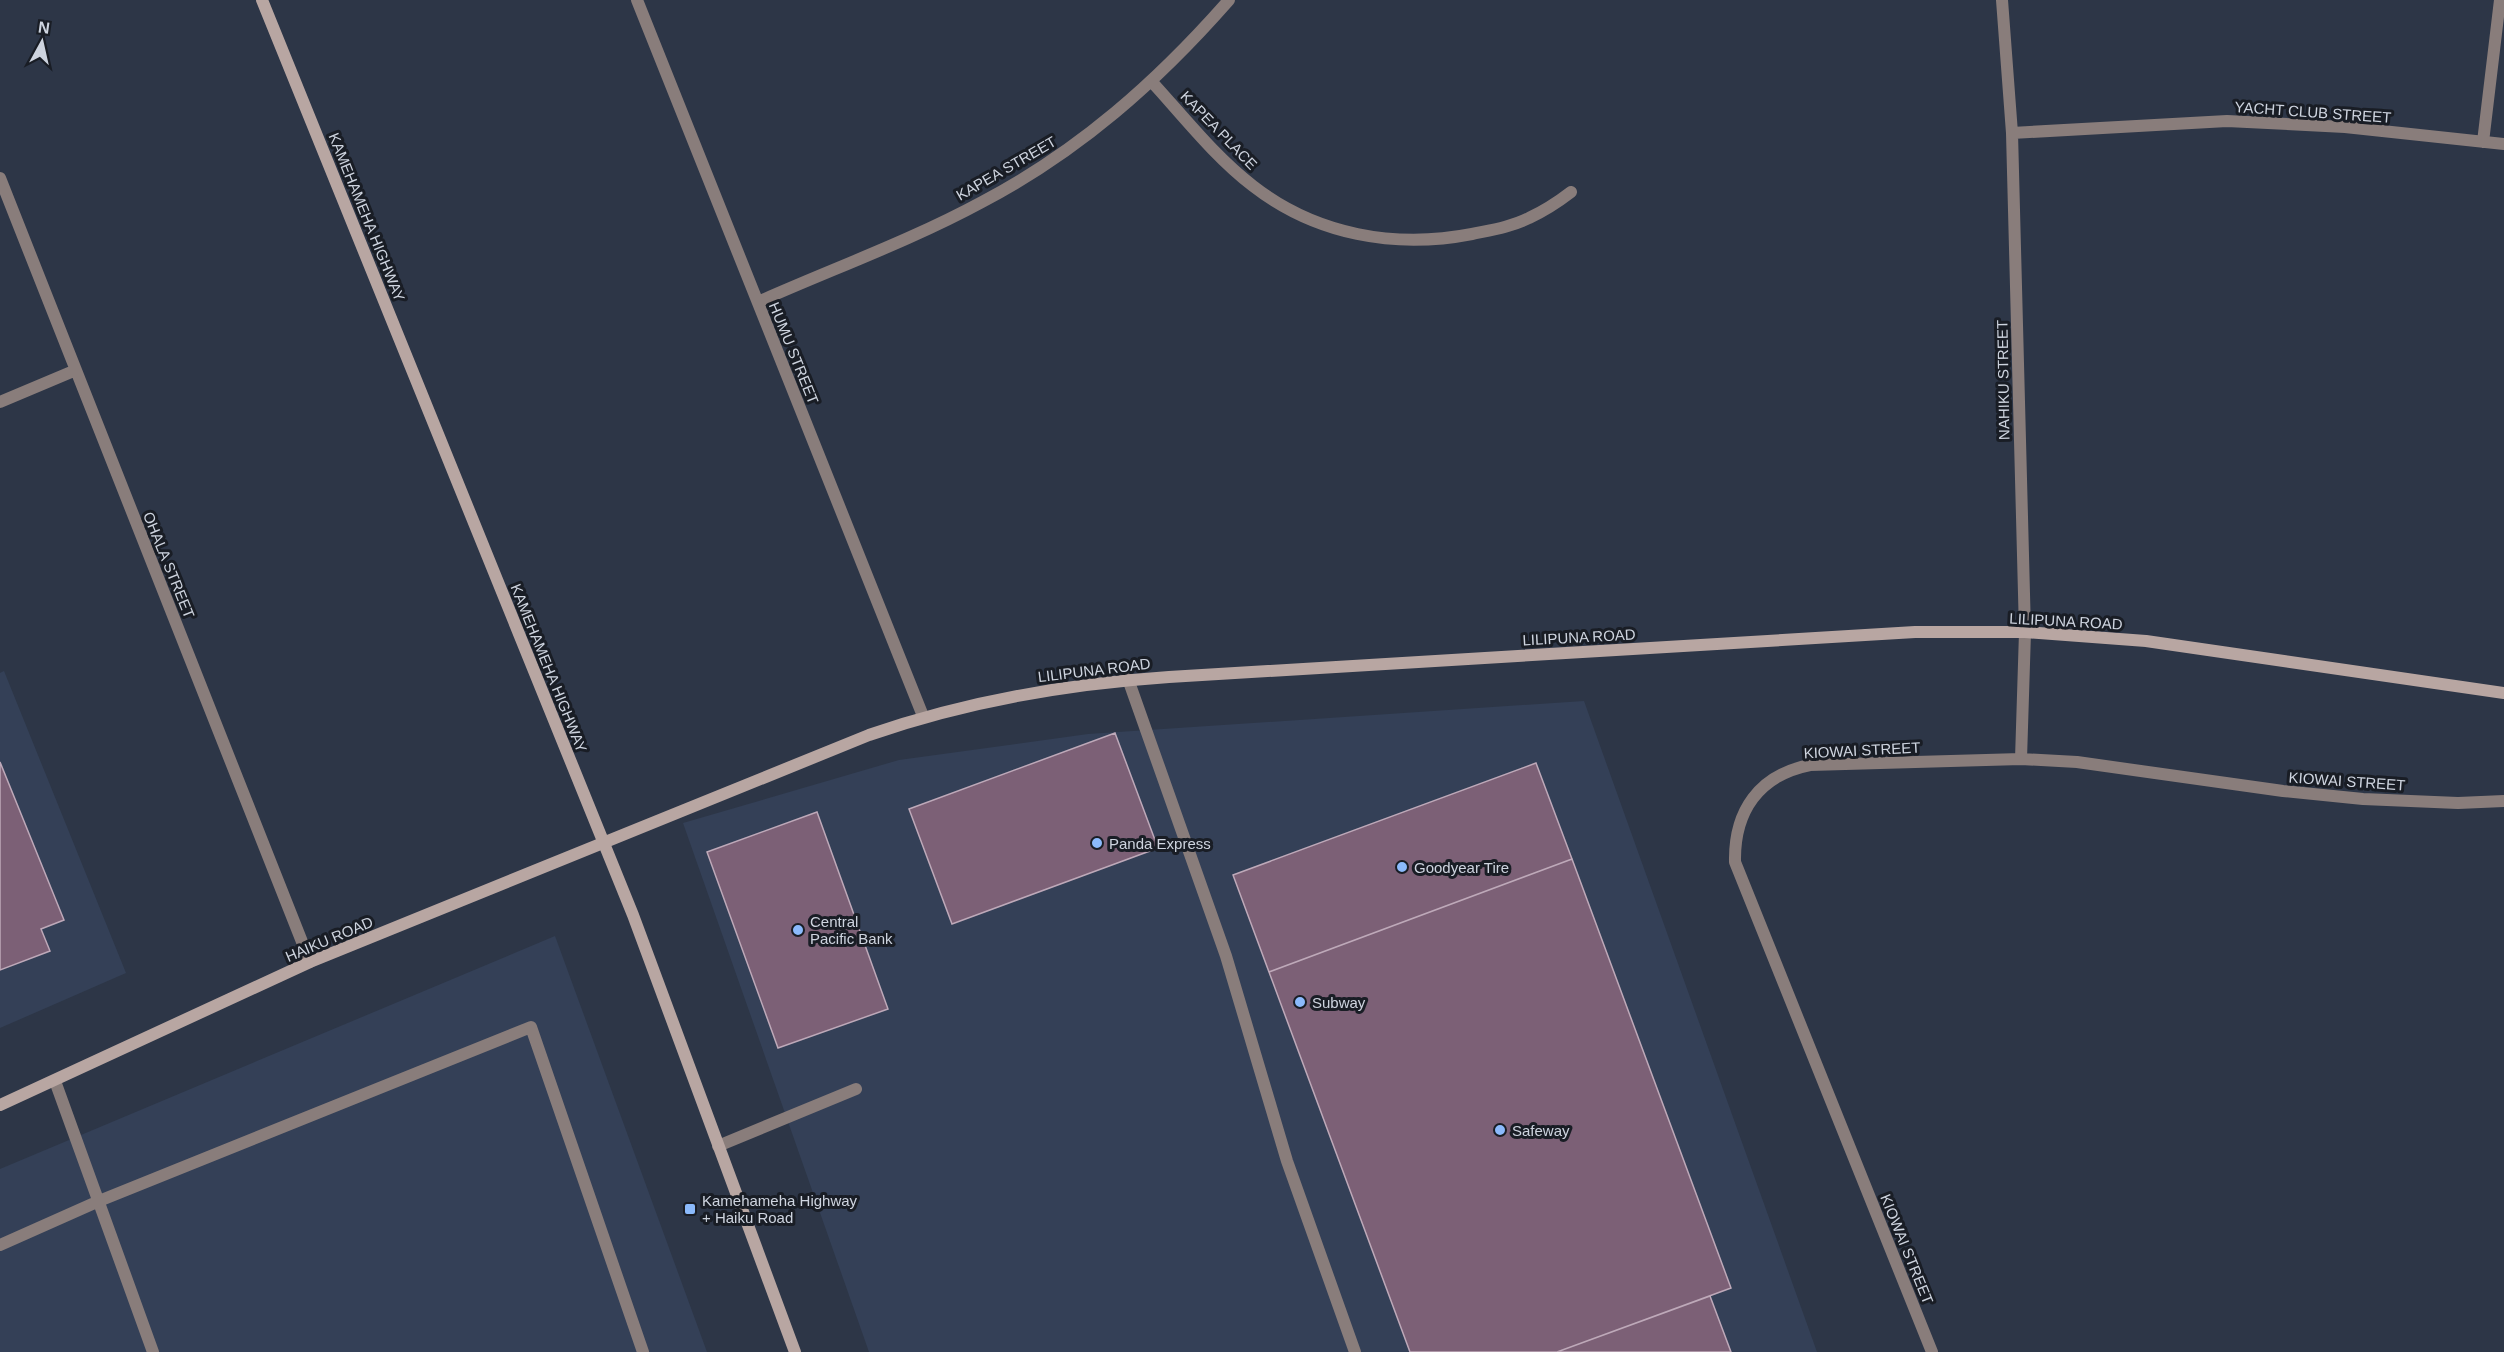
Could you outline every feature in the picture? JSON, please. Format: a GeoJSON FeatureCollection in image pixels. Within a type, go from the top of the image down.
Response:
{"type":"FeatureCollection","features":[{"type":"Feature","properties":{"kind":"main road","name":"KAMEHAMEHA HIGHWAY"},"geometry":{"type":"LineString","coordinates":[[262,0],[637,926],[795,1352]]}},
{"type":"Feature","properties":{"kind":"main road","name":"LILIPUNA ROAD"},"geometry":{"type":"LineString","coordinates":[[675,813],[869,735],[923,716],[1050,688],[1128,680],[1915,632],[2025,632],[2146,641],[2504,693]]}},
{"type":"Feature","properties":{"kind":"main road","name":"HAIKU ROAD"},"geometry":{"type":"LineString","coordinates":[[0,1105],[310,962],[675,813]]}},
{"type":"Feature","properties":{"kind":"street","name":"HUMU STREET"},"geometry":{"type":"LineString","coordinates":[[637,0],[923,716]]}},
{"type":"Feature","properties":{"kind":"street","name":"KAPEA STREET"},"geometry":{"type":"LineString","coordinates":[[758,302],[981,203],[1037,170],[1091,133],[1152,82],[1229,0]]}},
{"type":"Feature","properties":{"kind":"street","name":"NAHIKU STREET"},"geometry":{"type":"LineString","coordinates":[[2002,0],[2012,133],[2025,632],[2021,759]]}},
{"type":"Feature","properties":{"kind":"street"},"geometry":{"type":"LineString","coordinates":[[2483,142],[2500,0]]}},
{"type":"Feature","properties":{"kind":"street","name":"KAPEA PLACE"},"geometry":{"type":"LineString","coordinates":[[1152,82],[1230,167],[1253,187],[1305,218],[1334,229],[1370,238],[1407,241],[1444,239],[1504,227],[1527,219],[1571,192]]}},
{"type":"Feature","properties":{"kind":"street","name":"YACHT CLUB STREET"},"geometry":{"type":"LineString","coordinates":[[2012,133],[2227,120],[2345,127],[2504,144]]}},
{"type":"Feature","properties":{"kind":"street","name":"OHALA STREET"},"geometry":{"type":"LineString","coordinates":[[0,178],[310,962]]}},
{"type":"Feature","properties":{"kind":"street"},"geometry":{"type":"LineString","coordinates":[[0,402],[76,370]]}},
{"type":"Feature","properties":{"kind":"street"},"geometry":{"type":"LineString","coordinates":[[1128,680],[1226,956],[1287,1161],[1355,1352]]}},
{"type":"Feature","properties":{"kind":"street","name":"KIOWAI STREET"},"geometry":{"type":"LineString","coordinates":[[1932,1352],[1735,862],[1734,840],[1751,800],[1777,776],[1793,768],[1810,765],[2021,759],[2077,762],[2283,791],[2363,799],[2458,803],[2504,801]]}},
{"type":"Feature","properties":{"kind":"street"},"geometry":{"type":"LineString","coordinates":[[0,1245],[99,1201],[531,1027],[644,1352]]}},
{"type":"Feature","properties":{"kind":"street"},"geometry":{"type":"LineString","coordinates":[[55,1081],[153,1352]]}},
{"type":"Feature","properties":{"kind":"street"},"geometry":{"type":"LineString","coordinates":[[718,1146],[856,1089]]}},
{"type":"Feature","properties":{"kind":"shaded area"},"geometry":{"type":"Polygon","coordinates":[[[4,671],[126,973],[0,1028],[0,673],[4,671]]]}},
{"type":"Feature","properties":{"kind":"shaded area"},"geometry":{"type":"Polygon","coordinates":[[[1584,701],[1817,1352],[869,1352],[683,823],[899,760],[1088,734],[1584,701]]]}},
{"type":"Feature","properties":{"kind":"shaded area"},"geometry":{"type":"Polygon","coordinates":[[[555,936],[707,1352],[0,1352],[0,1169],[555,936]]]}},
{"type":"Feature","properties":{"kind":"building"},"geometry":{"type":"Polygon","coordinates":[[[1115,733],[1158,848],[952,924],[909,809],[1115,733]]]}},
{"type":"Feature","properties":{"kind":"building"},"geometry":{"type":"Polygon","coordinates":[[[0,762],[64,920],[41,929],[50,951],[0,970],[0,762]]]}},
{"type":"Feature","properties":{"kind":"building","name":"Goodyear Tire"},"geometry":{"type":"Polygon","coordinates":[[[1536,763],[1572,859],[1269,972],[1233,875],[1536,763]]]}},
{"type":"Feature","properties":{"kind":"building","name":"Central Pacific Bank"},"geometry":{"type":"Polygon","coordinates":[[[817,812],[888,1009],[778,1048],[707,852],[817,812]]]}},
{"type":"Feature","properties":{"kind":"building","name":"Safeway"},"geometry":{"type":"Polygon","coordinates":[[[1572,859],[1731,1288],[1557,1352],[1410,1352],[1269,972],[1572,859]]]}},
{"type":"Feature","properties":{"kind":"building"},"geometry":{"type":"Polygon","coordinates":[[[1710,1296],[1731,1352],[1557,1352],[1710,1296]]]}},
{"type":"Feature","properties":{"kind":"place","name":"Panda Express"},"geometry":{"type":"Point","coordinates":[1097,843]}},
{"type":"Feature","properties":{"kind":"place","name":"Goodyear Tire"},"geometry":{"type":"Point","coordinates":[1402,867]}},
{"type":"Feature","properties":{"kind":"place","name":"Central Pacific Bank"},"geometry":{"type":"Point","coordinates":[798,930]}},
{"type":"Feature","properties":{"kind":"place","name":"Subway"},"geometry":{"type":"Point","coordinates":[1300,1002]}},
{"type":"Feature","properties":{"kind":"place","name":"Safeway"},"geometry":{"type":"Point","coordinates":[1500,1130]}},
{"type":"Feature","properties":{"kind":"place","name":"Kamehameha Highway + Haiku Road"},"geometry":{"type":"Point","coordinates":[690,1209]}}]}
